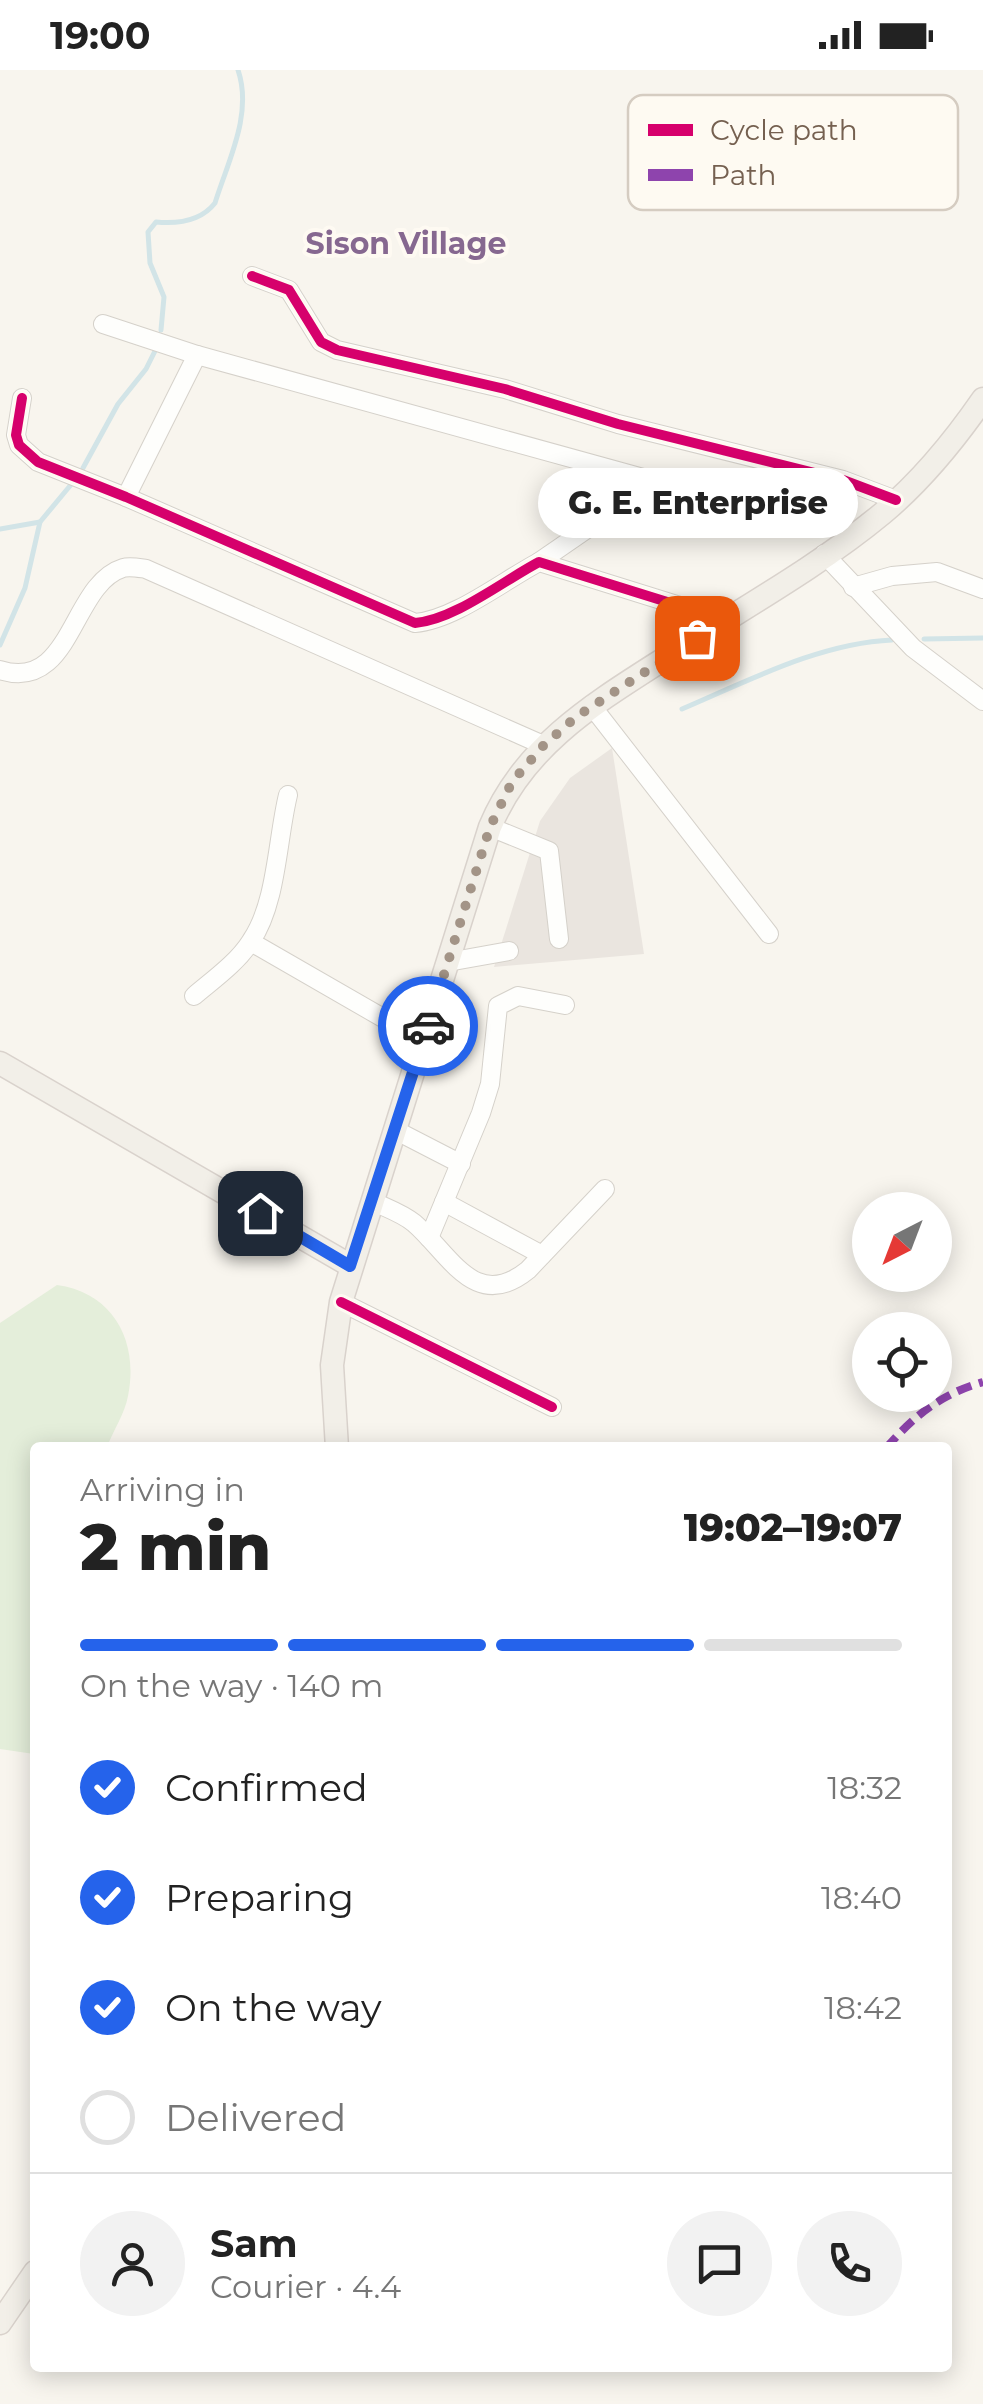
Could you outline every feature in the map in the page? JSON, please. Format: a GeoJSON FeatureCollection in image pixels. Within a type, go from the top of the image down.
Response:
{"type":"FeatureCollection","features":[{"type":"Feature","properties":{"kind":"main road"},"geometry":{"type":"LineString","coordinates":[[337,1442],[332,1365],[350,1266],[490,827],[512,782],[543,746],[591,705],[824,554],[896,500],[937,460],[983,399]]}},
{"type":"Feature","properties":{"kind":"main road"},"geometry":{"type":"LineString","coordinates":[[0,1063],[350,1266]]}},
{"type":"Feature","properties":{"kind":"main road"},"geometry":{"type":"LineString","coordinates":[[0,2323],[30,2279]]}},
{"type":"Feature","properties":{"kind":"street"},"geometry":{"type":"LineString","coordinates":[[252,276],[289,290],[321,342],[337,350],[505,389],[618,424],[843,480],[896,500]]}},
{"type":"Feature","properties":{"kind":"street"},"geometry":{"type":"LineString","coordinates":[[103,324],[197,355],[782,516],[783,496],[768,462]]}},
{"type":"Feature","properties":{"kind":"street"},"geometry":{"type":"LineString","coordinates":[[126,496],[197,355]]}},
{"type":"Feature","properties":{"kind":"street"},"geometry":{"type":"LineString","coordinates":[[22,398],[16,434],[25,454],[415,623],[448,614],[538,562],[658,480]]}},
{"type":"Feature","properties":{"kind":"street"},"geometry":{"type":"LineString","coordinates":[[824,554],[914,648],[983,700]]}},
{"type":"Feature","properties":{"kind":"street"},"geometry":{"type":"LineString","coordinates":[[538,562],[725,620]]}},
{"type":"Feature","properties":{"kind":"street"},"geometry":{"type":"LineString","coordinates":[[0,670],[30,673],[48,662],[108,576],[126,566],[146,569],[543,746]]}},
{"type":"Feature","properties":{"kind":"street"},"geometry":{"type":"LineString","coordinates":[[854,586],[892,576],[937,572],[983,589]]}},
{"type":"Feature","properties":{"kind":"street"},"geometry":{"type":"LineString","coordinates":[[591,705],[769,934]]}},
{"type":"Feature","properties":{"kind":"street"},"geometry":{"type":"LineString","coordinates":[[194,996],[251,942],[268,904],[288,795]]}},
{"type":"Feature","properties":{"kind":"street"},"geometry":{"type":"LineString","coordinates":[[490,827],[550,851],[559,939]]}},
{"type":"Feature","properties":{"kind":"street"},"geometry":{"type":"LineString","coordinates":[[251,942],[423,1041]]}},
{"type":"Feature","properties":{"kind":"street"},"geometry":{"type":"LineString","coordinates":[[448,962],[509,951]]}},
{"type":"Feature","properties":{"kind":"street"},"geometry":{"type":"LineString","coordinates":[[428,1238],[490,1084],[498,1006],[518,996],[565,1005]]}},
{"type":"Feature","properties":{"kind":"street"},"geometry":{"type":"LineString","coordinates":[[395,1130],[461,1164]]}},
{"type":"Feature","properties":{"kind":"street"},"geometry":{"type":"LineString","coordinates":[[372,1202],[402,1215],[467,1276],[485,1286],[498,1286],[514,1282],[604,1189]]}},
{"type":"Feature","properties":{"kind":"street"},"geometry":{"type":"LineString","coordinates":[[444,1202],[542,1255]]}},
{"type":"Feature","properties":{"kind":"street"},"geometry":{"type":"LineString","coordinates":[[341,1302],[552,1407]]}},
{"type":"Feature","properties":{"kind":"shaded area"},"geometry":{"type":"Polygon","coordinates":[[[612,748],[644,954],[494,967],[540,821],[570,778],[612,748]]]}},
{"type":"Feature","properties":{"kind":"green space"},"geometry":{"type":"Polygon","coordinates":[[[57,1285],[77,1290],[107,1309],[118,1323],[130,1357],[126,1402],[109,1442],[30,1442],[30,1753],[0,1749],[0,1323],[57,1285]]]}},
{"type":"Feature","properties":{"kind":"waterway"},"geometry":{"type":"LineString","coordinates":[[161,330],[164,297],[150,263],[148,232],[156,222],[188,220],[215,203],[241,120],[243,103],[238,70]]}},
{"type":"Feature","properties":{"kind":"waterway"},"geometry":{"type":"LineString","coordinates":[[83,468],[118,404],[146,369],[156,349]]}},
{"type":"Feature","properties":{"kind":"waterway"},"geometry":{"type":"LineString","coordinates":[[0,645],[25,588],[40,522],[74,481]]}},
{"type":"Feature","properties":{"kind":"waterway"},"geometry":{"type":"LineString","coordinates":[[0,529],[40,522]]}},
{"type":"Feature","properties":{"kind":"waterway"},"geometry":{"type":"LineString","coordinates":[[924,639],[983,638]]}},
{"type":"Feature","properties":{"kind":"waterway"},"geometry":{"type":"LineString","coordinates":[[682,709],[811,656],[892,640]]}},
{"type":"Feature","properties":{"kind":"marked path"},"geometry":{"type":"LineString","coordinates":[[891,1442],[930,1407],[983,1382]]}},
{"type":"Feature","properties":{"kind":"cycle path"},"geometry":{"type":"LineString","coordinates":[[252,276],[289,290],[321,342],[337,350],[505,389],[618,424],[843,480],[896,500]]}},
{"type":"Feature","properties":{"kind":"cycle path"},"geometry":{"type":"LineString","coordinates":[[22,398],[16,435],[19,445],[38,462],[415,623],[446,615],[539,562],[725,620]]}},
{"type":"Feature","properties":{"kind":"cycle path"},"geometry":{"type":"LineString","coordinates":[[341,1302],[552,1407]]}},
{"type":"Feature","properties":{"kind":"way so far"},"geometry":{"type":"LineString","coordinates":[[428,1026],[490,827],[512,782],[543,746],[591,705],[697,638]]}},
{"type":"Feature","properties":{"kind":"place","name":"G. E. Enterprise"},"geometry":{"type":"Point","coordinates":[697,638]}},
{"type":"Feature","properties":{"kind":"district","name":"Sison Village"},"geometry":{"type":"Point","coordinates":[406,244]}},
{"type":"Feature","properties":{"kind":"route"},"geometry":{"type":"LineString","coordinates":[[260,1213],[350,1266],[428,1026]]}}]}
